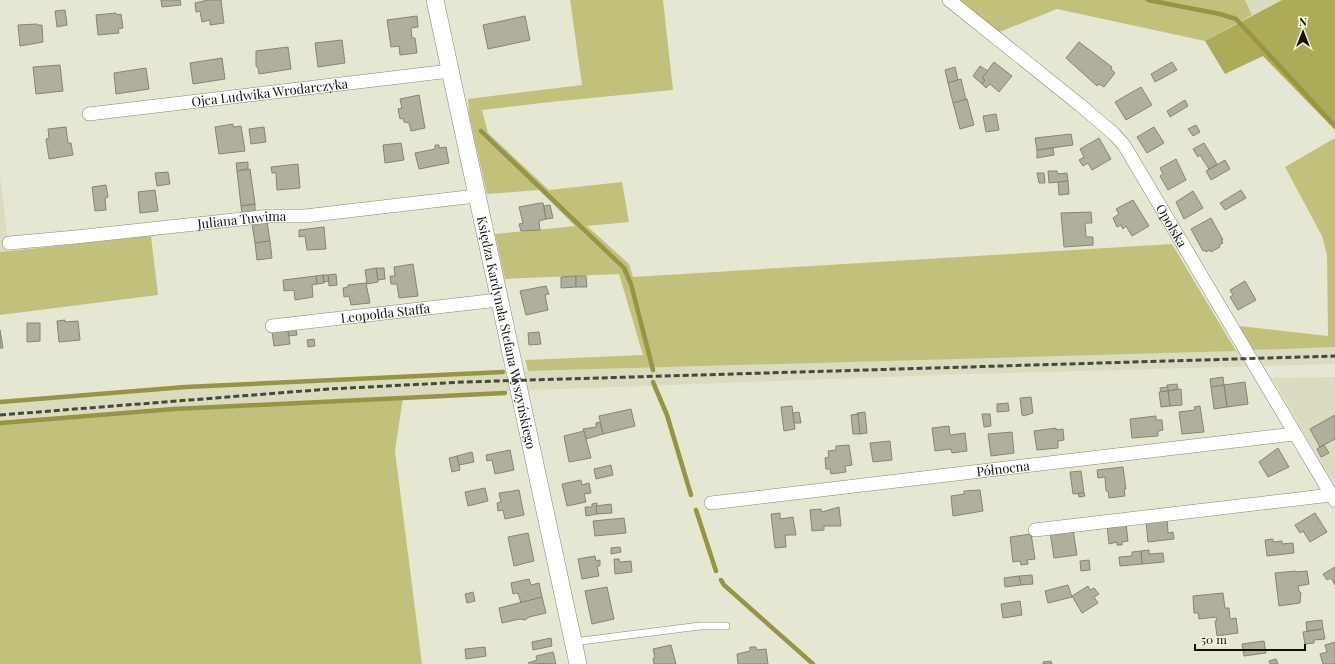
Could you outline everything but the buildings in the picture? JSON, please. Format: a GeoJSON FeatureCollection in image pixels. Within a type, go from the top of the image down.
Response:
{"type":"FeatureCollection","features":[{"type":"Feature","properties":{"kind":"street","name":"Księdza Kardynała Stefana Wyszyńskiego"},"geometry":{"type":"LineString","coordinates":[[435,0],[498,300],[578,664]]}},
{"type":"Feature","properties":{"kind":"street","name":"Opolska"},"geometry":{"type":"LineString","coordinates":[[949,0],[1080,105],[1120,140],[1183,242],[1294,434],[1333,498]]}},
{"type":"Feature","properties":{"kind":"street","name":"Ojca Ludwika Wrodarczyka"},"geometry":{"type":"LineString","coordinates":[[89,114],[450,71]]}},
{"type":"Feature","properties":{"kind":"street","name":"Juliana Tuwima"},"geometry":{"type":"LineString","coordinates":[[4,243],[76,237],[270,216],[305,216],[476,196]]}},
{"type":"Feature","properties":{"kind":"street","name":"Leopolda Staffa"},"geometry":{"type":"LineString","coordinates":[[272,326],[498,300]]}},
{"type":"Feature","properties":{"kind":"street","name":"Północna"},"geometry":{"type":"LineString","coordinates":[[711,503],[1294,434]]}},
{"type":"Feature","properties":{"kind":"street"},"geometry":{"type":"LineString","coordinates":[[1035,530],[1333,498]]}},
{"type":"Feature","properties":{"kind":"lane"},"geometry":{"type":"LineString","coordinates":[[573,642],[700,626],[726,626]]}},
{"type":"Feature","properties":{"kind":"shaded area"},"geometry":{"type":"Polygon","coordinates":[[[570,0],[663,0],[673,90],[482,110],[488,133],[549,190],[622,182],[629,222],[587,226],[629,264],[633,277],[1172,244],[1236,351],[528,371],[525,360],[643,355],[619,274],[505,279],[495,234],[575,226],[539,190],[487,194],[469,115],[468,99],[582,85],[570,0]]]}},
{"type":"Feature","properties":{"kind":"shaded area"},"geometry":{"type":"Polygon","coordinates":[[[956,0],[1245,0],[1252,15],[1205,41],[1057,9],[997,33],[956,0]]]}},
{"type":"Feature","properties":{"kind":"shaded area"},"geometry":{"type":"Polygon","coordinates":[[[1245,0],[1282,0],[1252,15],[1245,0]]]}},
{"type":"Feature","properties":{"kind":"shaded area"},"geometry":{"type":"Polygon","coordinates":[[[1282,0],[1335,0],[1335,130],[1263,56],[1225,74],[1205,41],[1282,0]]]}},
{"type":"Feature","properties":{"kind":"shaded area"},"geometry":{"type":"Polygon","coordinates":[[[1335,138],[1335,347],[1253,350],[1239,326],[1328,336],[1327,255],[1322,236],[1285,167],[1335,138]]]}},
{"type":"Feature","properties":{"kind":"shaded area"},"geometry":{"type":"Polygon","coordinates":[[[0,175],[9,251],[0,252],[0,175]]]}},
{"type":"Feature","properties":{"kind":"shaded area"},"geometry":{"type":"Polygon","coordinates":[[[151,236],[158,295],[0,315],[0,252],[151,236]]]}},
{"type":"Feature","properties":{"kind":"shaded area"},"geometry":{"type":"Polygon","coordinates":[[[1335,347],[1335,364],[968,374],[533,390],[174,409],[0,423],[0,402],[185,387],[503,372],[1335,347]]]}},
{"type":"Feature","properties":{"kind":"shaded area"},"geometry":{"type":"Polygon","coordinates":[[[1335,377],[1335,486],[1272,378],[1335,377]]]}},
{"type":"Feature","properties":{"kind":"shaded area"},"geometry":{"type":"Polygon","coordinates":[[[403,398],[395,451],[422,664],[0,664],[0,423],[174,409],[403,398]]]}},
{"type":"Feature","properties":{"kind":"waterway"},"geometry":{"type":"LineString","coordinates":[[1148,0],[1220,14],[1236,19],[1335,126]]}},
{"type":"Feature","properties":{"kind":"waterway"},"geometry":{"type":"LineString","coordinates":[[481,131],[624,268],[631,284],[653,370]]}},
{"type":"Feature","properties":{"kind":"waterway"},"geometry":{"type":"LineString","coordinates":[[0,402],[185,387],[503,372]]}},
{"type":"Feature","properties":{"kind":"waterway"},"geometry":{"type":"LineString","coordinates":[[653,382],[667,415],[691,495]]}},
{"type":"Feature","properties":{"kind":"waterway"},"geometry":{"type":"LineString","coordinates":[[0,423],[174,409],[505,393]]}},
{"type":"Feature","properties":{"kind":"waterway"},"geometry":{"type":"LineString","coordinates":[[696,510],[716,571]]}},
{"type":"Feature","properties":{"kind":"waterway"},"geometry":{"type":"LineString","coordinates":[[721,580],[724,585],[813,664]]}},
{"type":"Feature","properties":{"kind":"railway"},"geometry":{"type":"LineString","coordinates":[[0,415],[329,389],[464,382],[1335,356]]}}]}
